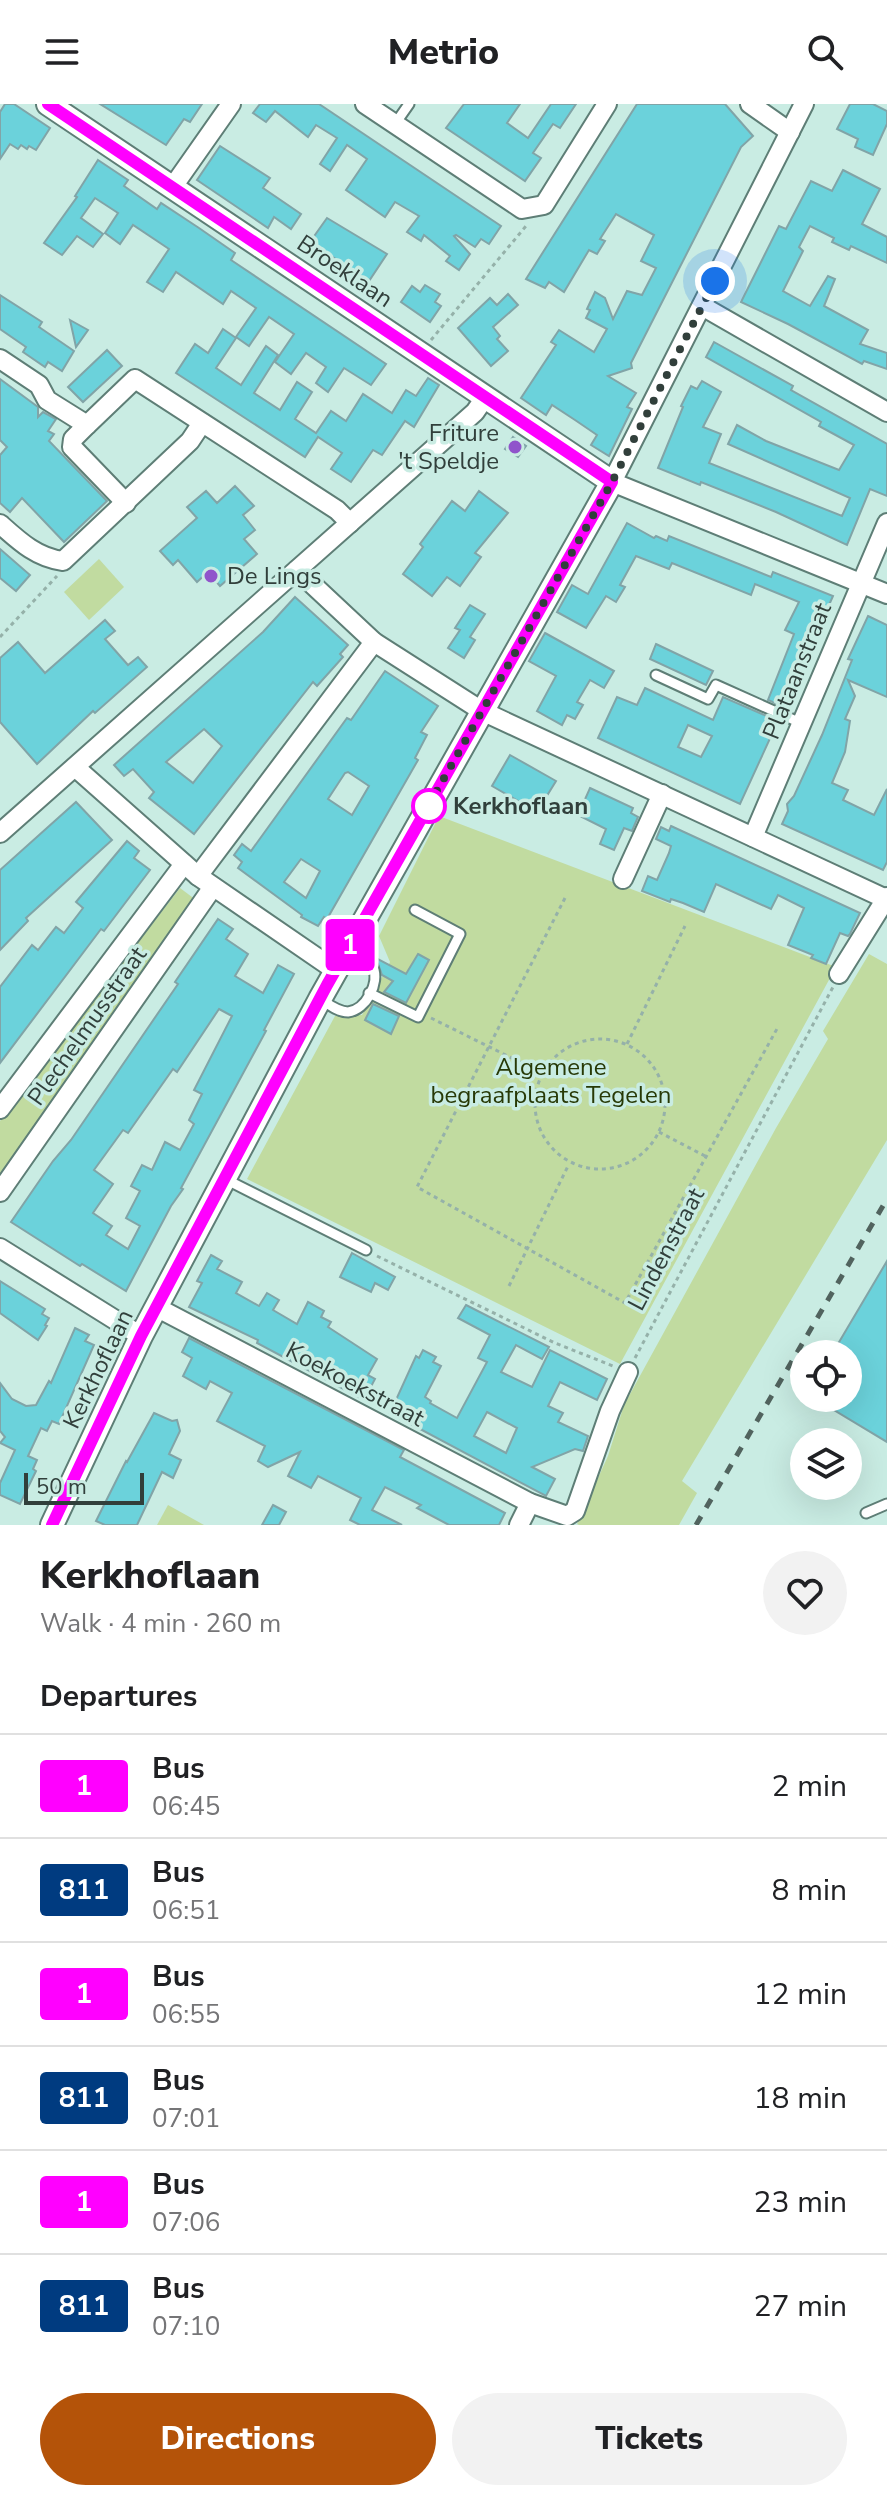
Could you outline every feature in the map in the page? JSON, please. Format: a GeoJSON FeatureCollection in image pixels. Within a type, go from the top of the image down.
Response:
{"type":"FeatureCollection","features":[{"type":"Feature","properties":{"kind":"street","name":"Broeklaan"},"geometry":{"type":"LineString","coordinates":[[48,104],[612,482]]}},
{"type":"Feature","properties":{"kind":"street"},"geometry":{"type":"LineString","coordinates":[[172,188],[231,104]]}},
{"type":"Feature","properties":{"kind":"street"},"geometry":{"type":"LineString","coordinates":[[365,104],[522,209],[544,205],[607,104]]}},
{"type":"Feature","properties":{"kind":"street"},"geometry":{"type":"LineString","coordinates":[[750,104],[790,132]]}},
{"type":"Feature","properties":{"kind":"street"},"geometry":{"type":"LineString","coordinates":[[804,104],[612,482],[887,594]]}},
{"type":"Feature","properties":{"kind":"street"},"geometry":{"type":"LineString","coordinates":[[702,306],[887,412]]}},
{"type":"Feature","properties":{"kind":"street"},"geometry":{"type":"LineString","coordinates":[[0,359],[39,385],[47,400],[87,425]]}},
{"type":"Feature","properties":{"kind":"street"},"geometry":{"type":"LineString","coordinates":[[126,503],[72,447],[73,439],[135,379],[337,510],[350,523]]}},
{"type":"Feature","properties":{"kind":"street"},"geometry":{"type":"LineString","coordinates":[[0,833],[475,412],[486,396]]}},
{"type":"Feature","properties":{"kind":"street"},"geometry":{"type":"LineString","coordinates":[[0,524],[21,543],[47,559],[63,561],[190,441],[202,423]]}},
{"type":"Feature","properties":{"kind":"street","name":"Kerkhoflaan"},"geometry":{"type":"LineString","coordinates":[[52,1525],[141,1336],[335,970],[612,482]]}},
{"type":"Feature","properties":{"kind":"street","name":"Plataanstraat"},"geometry":{"type":"LineString","coordinates":[[753,837],[803,724],[859,582],[887,523]]}},
{"type":"Feature","properties":{"kind":"street"},"geometry":{"type":"LineString","coordinates":[[297,570],[374,642],[482,711],[887,898],[839,974]]}},
{"type":"Feature","properties":{"kind":"street","name":"Plechelmusstraat"},"geometry":{"type":"LineString","coordinates":[[0,1109],[198,876],[374,642]]}},
{"type":"Feature","properties":{"kind":"street"},"geometry":{"type":"LineString","coordinates":[[75,767],[198,876],[335,970]]}},
{"type":"Feature","properties":{"kind":"street"},"geometry":{"type":"LineString","coordinates":[[623,879],[662,794]]}},
{"type":"Feature","properties":{"kind":"street","name":"Plechelmusstraat"},"geometry":{"type":"LineString","coordinates":[[0,1192],[198,876]]}},
{"type":"Feature","properties":{"kind":"street"},"geometry":{"type":"LineString","coordinates":[[0,1248],[141,1336]]}},
{"type":"Feature","properties":{"kind":"street","name":"Koekoekstraat"},"geometry":{"type":"LineString","coordinates":[[156,1307],[530,1503]]}},
{"type":"Feature","properties":{"kind":"street"},"geometry":{"type":"LineString","coordinates":[[519,1525],[530,1503],[567,1516],[575,1511],[610,1411],[628,1372]]}},
{"type":"Feature","properties":{"kind":"lane"},"geometry":{"type":"LineString","coordinates":[[395,124],[409,104]]}},
{"type":"Feature","properties":{"kind":"lane"},"geometry":{"type":"LineString","coordinates":[[656,675],[708,699],[716,685],[803,724]]}},
{"type":"Feature","properties":{"kind":"lane"},"geometry":{"type":"LineString","coordinates":[[369,993],[418,1017],[460,934],[415,910]]}},
{"type":"Feature","properties":{"kind":"lane"},"geometry":{"type":"LineString","coordinates":[[320,999],[340,1011],[350,1011],[363,1005],[375,975],[363,955],[348,947]]}},
{"type":"Feature","properties":{"kind":"lane"},"geometry":{"type":"LineString","coordinates":[[225,1179],[366,1250]]}},
{"type":"Feature","properties":{"kind":"lane"},"geometry":{"type":"LineString","coordinates":[[866,1513],[887,1504]]}},
{"type":"Feature","properties":{"kind":"path"},"geometry":{"type":"LineString","coordinates":[[421,353],[544,205]]}},
{"type":"Feature","properties":{"kind":"path"},"geometry":{"type":"LineString","coordinates":[[0,637],[56,580],[63,561]]}},
{"type":"Feature","properties":{"kind":"path"},"geometry":{"type":"LineString","coordinates":[[565,898],[417,1187],[625,1303],[778,1027]]}},
{"type":"Feature","properties":{"kind":"path"},"geometry":{"type":"LineString","coordinates":[[627,1044],[685,926]]}},
{"type":"Feature","properties":{"kind":"path","name":"Lindenstraat"},"geometry":{"type":"LineString","coordinates":[[628,1372],[839,974]]}},
{"type":"Feature","properties":{"kind":"path"},"geometry":{"type":"LineString","coordinates":[[420,1013],[542,1073]]}},
{"type":"Feature","properties":{"kind":"path"},"geometry":{"type":"LineString","coordinates":[[608,1039],[627,1044],[644,1056],[657,1072],[664,1092],[665,1113],[659,1132],[647,1149],[630,1162],[610,1169],[589,1169],[569,1162],[553,1150],[541,1133],[535,1113],[535,1093],[542,1073],[554,1058],[570,1046],[588,1040],[608,1039]]}},
{"type":"Feature","properties":{"kind":"path"},"geometry":{"type":"LineString","coordinates":[[659,1132],[706,1156]]}},
{"type":"Feature","properties":{"kind":"path"},"geometry":{"type":"LineString","coordinates":[[509,1286],[569,1162]]}},
{"type":"Feature","properties":{"kind":"path"},"geometry":{"type":"LineString","coordinates":[[366,1250],[555,1343],[628,1372]]}},
{"type":"Feature","properties":{"kind":"green space"},"geometry":{"type":"Polygon","coordinates":[[[99,559],[124,587],[89,620],[64,592],[99,559]]]}},
{"type":"Feature","properties":{"kind":"green space","name":"Algemene begraafplaats Tegelen"},"geometry":{"type":"Polygon","coordinates":[[[439,816],[836,967],[620,1364],[247,1179],[335,1016],[362,1015],[390,962],[379,936],[439,816]]]}},
{"type":"Feature","properties":{"kind":"green space"},"geometry":{"type":"Polygon","coordinates":[[[180,888],[196,900],[0,1177],[0,1121],[180,888]]]}},
{"type":"Feature","properties":{"kind":"green space"},"geometry":{"type":"Polygon","coordinates":[[[869,954],[887,964],[887,1140],[682,1481],[697,1493],[679,1525],[577,1524],[608,1456],[624,1405],[828,1039],[823,1031],[869,954]]]}},
{"type":"Feature","properties":{"kind":"green space"},"geometry":{"type":"Polygon","coordinates":[[[168,1505],[204,1525],[157,1525],[168,1505]]]}},
{"type":"Feature","properties":{"kind":"building"},"geometry":{"type":"Polygon","coordinates":[[[5,104],[14,104],[50,128],[36,150],[21,145],[18,149],[10,144],[0,159],[0,112],[5,104]]]}},
{"type":"Feature","properties":{"kind":"building"},"geometry":{"type":"Polygon","coordinates":[[[100,104],[202,104],[190,122],[184,119],[166,145],[100,104]]]}},
{"type":"Feature","properties":{"kind":"building"},"geometry":{"type":"Polygon","coordinates":[[[260,104],[319,104],[501,226],[489,244],[481,239],[475,247],[454,236],[470,254],[459,270],[446,261],[450,256],[424,235],[421,241],[407,232],[419,216],[395,202],[385,217],[346,190],[367,159],[347,145],[330,171],[320,164],[337,138],[316,125],[308,137],[275,111],[266,122],[253,113],[260,104]]]}},
{"type":"Feature","properties":{"kind":"building"},"geometry":{"type":"Polygon","coordinates":[[[464,104],[520,104],[507,123],[528,138],[551,104],[576,104],[560,128],[553,124],[533,153],[541,158],[525,181],[446,128],[464,104]]]}},
{"type":"Feature","properties":{"kind":"building"},"geometry":{"type":"Polygon","coordinates":[[[637,104],[725,104],[753,136],[741,147],[631,363],[632,368],[608,376],[636,393],[627,407],[632,409],[609,456],[591,445],[597,435],[575,420],[552,405],[546,415],[521,398],[556,345],[551,342],[559,330],[594,352],[607,329],[586,318],[595,292],[605,298],[613,319],[627,291],[642,295],[656,268],[641,261],[654,235],[616,214],[600,239],[605,241],[597,254],[589,250],[564,292],[549,282],[545,288],[526,279],[637,104]]]}},
{"type":"Feature","properties":{"kind":"building"},"geometry":{"type":"Polygon","coordinates":[[[850,104],[873,104],[887,111],[887,124],[873,155],[855,147],[858,139],[837,129],[850,104]]]}},
{"type":"Feature","properties":{"kind":"building"},"geometry":{"type":"Polygon","coordinates":[[[220,146],[270,178],[263,188],[301,214],[291,229],[274,217],[268,228],[197,180],[220,146]]]}},
{"type":"Feature","properties":{"kind":"building"},"geometry":{"type":"Polygon","coordinates":[[[98,160],[128,180],[124,186],[157,209],[161,203],[199,228],[235,253],[231,260],[386,364],[371,385],[344,368],[328,392],[316,383],[326,367],[306,353],[291,374],[275,362],[294,334],[269,317],[249,346],[236,337],[256,308],[231,291],[223,304],[176,272],[163,292],[147,282],[169,249],[133,225],[120,244],[105,233],[118,213],[95,198],[81,218],[103,234],[93,247],[77,236],[62,255],[44,243],[77,197],[98,160]]]}},
{"type":"Feature","properties":{"kind":"building"},"geometry":{"type":"Polygon","coordinates":[[[843,170],[880,189],[862,224],[887,237],[887,263],[851,246],[849,250],[832,242],[834,238],[810,226],[799,247],[803,251],[783,291],[810,306],[828,276],[835,279],[824,306],[868,330],[860,344],[887,353],[887,369],[864,361],[862,364],[741,302],[779,226],[786,229],[811,181],[832,191],[843,170]]]}},
{"type":"Feature","properties":{"kind":"building"},"geometry":{"type":"Polygon","coordinates":[[[327,218],[387,254],[369,281],[310,242],[327,218]]]}},
{"type":"Feature","properties":{"kind":"building"},"geometry":{"type":"Polygon","coordinates":[[[425,285],[440,294],[435,302],[441,306],[430,322],[401,302],[412,286],[420,292],[425,285]]]}},
{"type":"Feature","properties":{"kind":"building"},"geometry":{"type":"Polygon","coordinates":[[[508,294],[518,305],[493,327],[500,336],[497,339],[508,351],[491,366],[458,328],[490,298],[497,305],[508,294]]]}},
{"type":"Feature","properties":{"kind":"building"},"geometry":{"type":"Polygon","coordinates":[[[0,295],[42,322],[39,327],[74,351],[62,371],[48,362],[45,367],[23,352],[26,347],[0,329],[0,295]]]}},
{"type":"Feature","properties":{"kind":"building"},"geometry":{"type":"Polygon","coordinates":[[[70,320],[88,330],[76,347],[70,320]]]}},
{"type":"Feature","properties":{"kind":"building"},"geometry":{"type":"Polygon","coordinates":[[[223,329],[236,338],[216,368],[241,385],[266,346],[278,355],[254,393],[280,410],[297,382],[312,392],[295,419],[316,433],[331,411],[346,421],[363,394],[392,413],[406,390],[416,396],[428,378],[439,385],[414,427],[405,421],[382,455],[373,450],[351,482],[331,469],[342,453],[318,437],[305,457],[176,373],[195,344],[208,353],[223,329]]]}},
{"type":"Feature","properties":{"kind":"building"},"geometry":{"type":"Polygon","coordinates":[[[714,342],[887,444],[887,496],[870,489],[847,545],[776,512],[658,468],[691,386],[697,389],[702,381],[721,392],[703,427],[721,434],[709,463],[842,516],[850,498],[728,444],[737,425],[766,441],[839,470],[854,445],[819,426],[821,422],[706,357],[714,342]]]}},
{"type":"Feature","properties":{"kind":"building"},"geometry":{"type":"Polygon","coordinates":[[[107,350],[122,366],[83,402],[68,387],[107,350]]]}},
{"type":"Feature","properties":{"kind":"building"},"geometry":{"type":"Polygon","coordinates":[[[0,379],[38,407],[38,417],[43,412],[56,419],[48,431],[54,434],[49,441],[107,501],[64,542],[22,498],[10,512],[0,503],[0,455],[7,447],[0,440],[0,379]]]}},
{"type":"Feature","properties":{"kind":"building"},"geometry":{"type":"Polygon","coordinates":[[[513,437],[526,446],[518,457],[505,449],[513,437]]]}},
{"type":"Feature","properties":{"kind":"building"},"geometry":{"type":"Polygon","coordinates":[[[235,486],[254,506],[243,515],[255,530],[244,539],[257,554],[220,586],[208,572],[197,582],[178,560],[173,565],[160,551],[197,518],[187,507],[206,491],[217,503],[235,486]]]}},
{"type":"Feature","properties":{"kind":"building"},"geometry":{"type":"Polygon","coordinates":[[[479,491],[508,513],[475,553],[481,557],[460,586],[447,577],[432,596],[403,574],[423,547],[420,544],[452,501],[465,511],[479,491]]]}},
{"type":"Feature","properties":{"kind":"building"},"geometry":{"type":"Polygon","coordinates":[[[627,523],[654,538],[667,541],[669,536],[771,577],[773,572],[833,596],[784,707],[768,700],[794,634],[785,630],[799,602],[755,584],[751,595],[672,563],[669,569],[636,556],[620,585],[625,587],[616,602],[606,596],[586,628],[557,612],[572,585],[588,594],[627,523]]]}},
{"type":"Feature","properties":{"kind":"building"},"geometry":{"type":"Polygon","coordinates":[[[0,549],[30,575],[16,591],[0,578],[0,549]]]}},
{"type":"Feature","properties":{"kind":"building"},"geometry":{"type":"Polygon","coordinates":[[[295,597],[348,645],[340,654],[343,657],[317,686],[313,682],[194,834],[149,798],[154,792],[133,769],[124,776],[114,765],[263,632],[295,597]],[[204,729],[166,762],[193,783],[222,746],[204,729]]]}},
{"type":"Feature","properties":{"kind":"building"},"geometry":{"type":"Polygon","coordinates":[[[470,605],[485,614],[470,637],[475,640],[464,658],[448,648],[460,630],[455,628],[470,605]]]}},
{"type":"Feature","properties":{"kind":"building"},"geometry":{"type":"Polygon","coordinates":[[[868,616],[887,625],[887,697],[848,680],[855,696],[845,719],[850,721],[845,752],[832,783],[848,790],[843,800],[874,815],[887,789],[887,862],[883,870],[782,824],[788,811],[787,804],[794,796],[822,735],[852,660],[848,659],[868,616]]]}},
{"type":"Feature","properties":{"kind":"building"},"geometry":{"type":"Polygon","coordinates":[[[105,620],[115,631],[105,639],[128,665],[138,657],[147,667],[95,713],[93,711],[37,764],[0,722],[0,658],[18,642],[45,673],[105,620]]]}},
{"type":"Feature","properties":{"kind":"building"},"geometry":{"type":"Polygon","coordinates":[[[545,633],[614,671],[604,688],[590,680],[577,702],[583,705],[575,719],[567,715],[562,725],[537,711],[556,676],[529,661],[545,633]]]}},
{"type":"Feature","properties":{"kind":"building"},"geometry":{"type":"Polygon","coordinates":[[[656,644],[713,671],[706,685],[650,659],[656,644]]]}},
{"type":"Feature","properties":{"kind":"building"},"geometry":{"type":"Polygon","coordinates":[[[385,671],[438,706],[421,732],[427,735],[415,758],[418,760],[327,919],[324,917],[318,926],[301,917],[238,868],[242,862],[234,855],[242,844],[251,851],[347,718],[351,720],[385,671]],[[348,772],[328,799],[352,815],[369,786],[348,772]],[[301,859],[284,882],[306,898],[320,871],[301,859]]]}},
{"type":"Feature","properties":{"kind":"building"},"geometry":{"type":"Polygon","coordinates":[[[645,688],[713,720],[723,697],[778,721],[740,804],[598,738],[617,697],[637,705],[645,688]],[[688,725],[678,747],[701,757],[712,736],[688,725]]]}},
{"type":"Feature","properties":{"kind":"building"},"geometry":{"type":"Polygon","coordinates":[[[510,755],[556,781],[537,812],[492,786],[510,755]]]}},
{"type":"Feature","properties":{"kind":"building"},"geometry":{"type":"Polygon","coordinates":[[[590,788],[633,808],[631,813],[638,817],[632,831],[624,828],[614,850],[600,844],[606,829],[578,815],[590,788]]]}},
{"type":"Feature","properties":{"kind":"building"},"geometry":{"type":"Polygon","coordinates":[[[76,802],[112,840],[26,918],[28,921],[0,950],[0,870],[76,802]]]}},
{"type":"Feature","properties":{"kind":"building"},"geometry":{"type":"Polygon","coordinates":[[[671,826],[860,913],[850,934],[840,933],[826,964],[788,945],[804,908],[778,895],[771,909],[716,884],[704,912],[642,891],[648,876],[657,880],[671,846],[656,839],[661,827],[669,831],[671,826]]]}},
{"type":"Feature","properties":{"kind":"building"},"geometry":{"type":"Polygon","coordinates":[[[127,841],[139,851],[134,858],[150,870],[104,931],[101,929],[0,1063],[0,987],[32,945],[38,950],[56,927],[64,933],[83,908],[76,902],[127,841]]]}},
{"type":"Feature","properties":{"kind":"building"},"geometry":{"type":"Polygon","coordinates":[[[218,919],[233,929],[226,939],[248,954],[235,976],[263,993],[278,965],[294,974],[183,1189],[126,1291],[11,1222],[178,984],[175,982],[218,919]],[[219,1009],[177,1072],[173,1069],[128,1133],[123,1130],[94,1170],[113,1184],[93,1213],[112,1226],[106,1235],[128,1249],[140,1226],[126,1218],[140,1191],[131,1186],[142,1165],[152,1170],[165,1142],[180,1150],[194,1124],[189,1120],[202,1094],[194,1090],[232,1016],[219,1009]]]}},
{"type":"Feature","properties":{"kind":"building"},"geometry":{"type":"Polygon","coordinates":[[[418,954],[429,960],[406,1003],[384,992],[393,981],[382,975],[376,958],[406,974],[418,954]]]}},
{"type":"Feature","properties":{"kind":"building"},"geometry":{"type":"Polygon","coordinates":[[[373,1004],[399,1016],[391,1034],[365,1020],[373,1004]]]}},
{"type":"Feature","properties":{"kind":"building"},"geometry":{"type":"Polygon","coordinates":[[[352,1253],[395,1277],[388,1290],[375,1283],[371,1292],[340,1277],[352,1253]]]}},
{"type":"Feature","properties":{"kind":"building"},"geometry":{"type":"Polygon","coordinates":[[[211,1255],[222,1261],[217,1269],[242,1282],[236,1293],[259,1306],[267,1293],[279,1300],[273,1310],[297,1324],[308,1302],[324,1311],[321,1317],[331,1322],[328,1327],[377,1359],[368,1375],[375,1379],[364,1400],[257,1343],[258,1340],[189,1307],[202,1283],[197,1281],[211,1255]]]}},
{"type":"Feature","properties":{"kind":"building"},"geometry":{"type":"Polygon","coordinates":[[[887,1261],[887,1442],[837,1412],[862,1412],[862,1340],[840,1340],[887,1261]]]}},
{"type":"Feature","properties":{"kind":"building"},"geometry":{"type":"Polygon","coordinates":[[[0,1281],[45,1309],[42,1314],[49,1318],[38,1340],[0,1313],[0,1281]]]}},
{"type":"Feature","properties":{"kind":"building"},"geometry":{"type":"Polygon","coordinates":[[[466,1305],[549,1347],[542,1359],[516,1345],[501,1372],[532,1387],[550,1350],[607,1379],[597,1400],[560,1382],[548,1406],[563,1413],[558,1422],[588,1436],[583,1451],[575,1449],[532,1467],[555,1479],[546,1496],[390,1413],[416,1356],[419,1358],[423,1350],[436,1357],[433,1362],[441,1366],[425,1397],[457,1418],[487,1362],[478,1358],[490,1335],[458,1318],[466,1305]],[[487,1412],[474,1436],[506,1453],[517,1428],[487,1412]]]}},
{"type":"Feature","properties":{"kind":"building"},"geometry":{"type":"Polygon","coordinates":[[[75,1328],[89,1335],[85,1341],[94,1345],[59,1424],[52,1421],[47,1431],[41,1428],[28,1456],[37,1460],[33,1469],[36,1471],[20,1504],[0,1495],[0,1483],[15,1450],[0,1443],[5,1437],[0,1431],[0,1383],[12,1399],[26,1406],[36,1405],[49,1381],[51,1383],[75,1328]]]}},
{"type":"Feature","properties":{"kind":"building"},"geometry":{"type":"Polygon","coordinates":[[[189,1338],[404,1450],[400,1457],[505,1513],[499,1525],[449,1525],[417,1508],[421,1505],[385,1487],[372,1510],[402,1525],[360,1525],[350,1520],[361,1498],[318,1476],[311,1488],[288,1476],[300,1452],[268,1467],[258,1461],[265,1446],[217,1421],[232,1393],[210,1381],[206,1389],[183,1376],[192,1358],[182,1352],[189,1338]]]}},
{"type":"Feature","properties":{"kind":"building"},"geometry":{"type":"Polygon","coordinates":[[[154,1413],[172,1421],[177,1420],[180,1431],[169,1454],[181,1460],[173,1478],[162,1472],[137,1525],[105,1525],[96,1521],[126,1461],[154,1413]]]}},
{"type":"Feature","properties":{"kind":"building"},"geometry":{"type":"Polygon","coordinates":[[[273,1505],[286,1512],[279,1525],[262,1525],[273,1505]]]}},
{"type":"Feature","properties":{"kind":"railway"},"geometry":{"type":"LineString","coordinates":[[696,1525],[887,1199]]}},
{"type":"Feature","properties":{"kind":"bus line","name":"1"},"geometry":{"type":"LineString","coordinates":[[48,104],[612,482],[327,985],[141,1336],[52,1525]]}},
{"type":"Feature","properties":{"kind":"place","name":"Friture 't Speldje"},"geometry":{"type":"Point","coordinates":[515,447]}},
{"type":"Feature","properties":{"kind":"place","name":"De Lings"},"geometry":{"type":"Point","coordinates":[211,576]}},
{"type":"Feature","properties":{"kind":"place","name":"Kerkhoflaan"},"geometry":{"type":"Point","coordinates":[429,806]}},
{"type":"Feature","properties":{"kind":"route"},"geometry":{"type":"LineString","coordinates":[[429,806],[422,817],[612,482],[715,281]]}}]}
